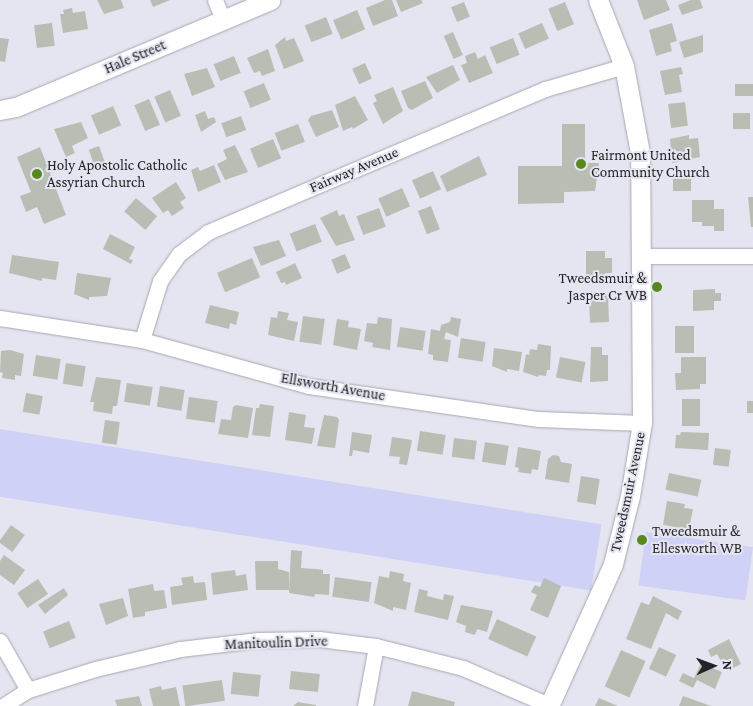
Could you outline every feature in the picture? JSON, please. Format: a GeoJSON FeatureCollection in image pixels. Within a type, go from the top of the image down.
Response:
{"type":"FeatureCollection","features":[{"type":"Feature","properties":{"kind":"street"},"geometry":{"type":"LineString","coordinates":[[215,0],[224,20]]}},
{"type":"Feature","properties":{"kind":"street","name":"Hale Street"},"geometry":{"type":"LineString","coordinates":[[0,110],[16,107],[270,0]]}},
{"type":"Feature","properties":{"kind":"street","name":"Tweedsmuir Avenue"},"geometry":{"type":"LineString","coordinates":[[549,706],[613,564],[630,496],[642,423],[640,153],[624,66],[598,0]]}},
{"type":"Feature","properties":{"kind":"street","name":"Fairway Avenue"},"geometry":{"type":"LineString","coordinates":[[142,340],[160,281],[179,254],[208,232],[545,89],[624,66]]}},
{"type":"Feature","properties":{"kind":"street"},"geometry":{"type":"LineString","coordinates":[[640,256],[753,256]]}},
{"type":"Feature","properties":{"kind":"street","name":"Ellsworth Avenue"},"geometry":{"type":"LineString","coordinates":[[0,318],[142,340],[309,386],[539,419],[642,423]]}},
{"type":"Feature","properties":{"kind":"street","name":"Manitoulin Drive"},"geometry":{"type":"LineString","coordinates":[[3,706],[28,690],[95,668],[180,649],[258,640],[320,638],[376,646],[463,668],[549,706]]}},
{"type":"Feature","properties":{"kind":"street"},"geometry":{"type":"LineString","coordinates":[[0,641],[28,690]]}},
{"type":"Feature","properties":{"kind":"street"},"geometry":{"type":"LineString","coordinates":[[365,706],[376,646]]}},
{"type":"Feature","properties":{"kind":"shaded area"},"geometry":{"type":"Polygon","coordinates":[[[0,429],[602,524],[591,590],[0,497],[0,429]]]}},
{"type":"Feature","properties":{"kind":"shaded area"},"geometry":{"type":"Polygon","coordinates":[[[646,532],[753,547],[745,601],[638,585],[646,532]]]}},
{"type":"Feature","properties":{"kind":"building"},"geometry":{"type":"Polygon","coordinates":[[[97,0],[121,0],[124,8],[104,14],[97,0]]]}},
{"type":"Feature","properties":{"kind":"building"},"geometry":{"type":"Polygon","coordinates":[[[150,0],[170,0],[153,7],[150,0]]]}},
{"type":"Feature","properties":{"kind":"building"},"geometry":{"type":"Polygon","coordinates":[[[385,0],[392,0],[398,16],[373,26],[366,8],[385,0]]]}},
{"type":"Feature","properties":{"kind":"building"},"geometry":{"type":"Polygon","coordinates":[[[396,0],[421,0],[423,3],[401,12],[396,0]]]}},
{"type":"Feature","properties":{"kind":"building"},"geometry":{"type":"Polygon","coordinates":[[[637,0],[666,0],[670,10],[644,20],[637,0]]]}},
{"type":"Feature","properties":{"kind":"building"},"geometry":{"type":"Polygon","coordinates":[[[691,0],[700,0],[703,8],[682,15],[678,5],[691,0]]]}},
{"type":"Feature","properties":{"kind":"building"},"geometry":{"type":"Polygon","coordinates":[[[464,2],[470,17],[457,22],[451,7],[464,2]]]}},
{"type":"Feature","properties":{"kind":"building"},"geometry":{"type":"Polygon","coordinates":[[[565,2],[574,24],[557,31],[548,9],[565,2]]]}},
{"type":"Feature","properties":{"kind":"building"},"geometry":{"type":"Polygon","coordinates":[[[72,8],[73,13],[85,11],[88,29],[63,33],[60,14],[64,14],[63,10],[72,8]]]}},
{"type":"Feature","properties":{"kind":"building"},"geometry":{"type":"Polygon","coordinates":[[[357,10],[365,29],[341,39],[333,20],[357,10]]]}},
{"type":"Feature","properties":{"kind":"building"},"geometry":{"type":"Polygon","coordinates":[[[326,17],[333,34],[311,42],[305,26],[326,17]]]}},
{"type":"Feature","properties":{"kind":"building"},"geometry":{"type":"Polygon","coordinates":[[[52,23],[55,46],[37,48],[34,25],[52,23]]]}},
{"type":"Feature","properties":{"kind":"building"},"geometry":{"type":"Polygon","coordinates":[[[542,23],[549,39],[525,49],[518,34],[542,23]]]}},
{"type":"Feature","properties":{"kind":"building"},"geometry":{"type":"Polygon","coordinates":[[[672,23],[677,41],[670,43],[672,51],[656,56],[649,30],[672,23]]]}},
{"type":"Feature","properties":{"kind":"building"},"geometry":{"type":"Polygon","coordinates":[[[453,32],[463,55],[454,59],[444,36],[453,32]]]}},
{"type":"Feature","properties":{"kind":"building"},"geometry":{"type":"Polygon","coordinates":[[[703,35],[703,52],[684,58],[679,42],[703,35]]]}},
{"type":"Feature","properties":{"kind":"building"},"geometry":{"type":"Polygon","coordinates":[[[285,37],[286,41],[294,38],[304,61],[284,69],[275,45],[285,37]]]}},
{"type":"Feature","properties":{"kind":"building"},"geometry":{"type":"Polygon","coordinates":[[[0,38],[9,39],[5,62],[0,61],[0,38]]]}},
{"type":"Feature","properties":{"kind":"building"},"geometry":{"type":"Polygon","coordinates":[[[513,38],[520,55],[497,64],[490,47],[513,38]]]}},
{"type":"Feature","properties":{"kind":"building"},"geometry":{"type":"Polygon","coordinates":[[[268,49],[275,71],[262,76],[260,71],[254,73],[247,58],[268,49]]]}},
{"type":"Feature","properties":{"kind":"building"},"geometry":{"type":"Polygon","coordinates":[[[475,52],[478,59],[485,55],[493,73],[469,83],[461,65],[467,63],[465,56],[475,52]]]}},
{"type":"Feature","properties":{"kind":"building"},"geometry":{"type":"Polygon","coordinates":[[[234,56],[241,73],[220,81],[214,64],[234,56]]]}},
{"type":"Feature","properties":{"kind":"building"},"geometry":{"type":"Polygon","coordinates":[[[365,63],[372,79],[359,84],[352,69],[365,63]]]}},
{"type":"Feature","properties":{"kind":"building"},"geometry":{"type":"Polygon","coordinates":[[[453,65],[460,80],[437,93],[426,77],[453,65]]]}},
{"type":"Feature","properties":{"kind":"building"},"geometry":{"type":"Polygon","coordinates":[[[681,67],[683,74],[679,75],[682,92],[665,95],[660,71],[681,67]]]}},
{"type":"Feature","properties":{"kind":"building"},"geometry":{"type":"Polygon","coordinates":[[[207,68],[215,87],[192,96],[184,74],[207,68]]]}},
{"type":"Feature","properties":{"kind":"building"},"geometry":{"type":"Polygon","coordinates":[[[425,81],[433,98],[412,110],[408,108],[401,91],[425,81]]]}},
{"type":"Feature","properties":{"kind":"building"},"geometry":{"type":"Polygon","coordinates":[[[264,83],[271,100],[250,108],[244,91],[264,83]]]}},
{"type":"Feature","properties":{"kind":"building"},"geometry":{"type":"Polygon","coordinates":[[[735,84],[753,84],[753,96],[735,96],[735,84]]]}},
{"type":"Feature","properties":{"kind":"building"},"geometry":{"type":"Polygon","coordinates":[[[393,87],[403,111],[383,124],[373,103],[377,101],[374,95],[393,87]]]}},
{"type":"Feature","properties":{"kind":"building"},"geometry":{"type":"Polygon","coordinates":[[[170,90],[181,116],[165,122],[154,97],[170,90]]]}},
{"type":"Feature","properties":{"kind":"building"},"geometry":{"type":"Polygon","coordinates":[[[355,96],[368,120],[353,129],[352,127],[343,131],[335,105],[355,96]]]}},
{"type":"Feature","properties":{"kind":"building"},"geometry":{"type":"Polygon","coordinates":[[[149,99],[160,125],[145,131],[134,105],[149,99]]]}},
{"type":"Feature","properties":{"kind":"building"},"geometry":{"type":"Polygon","coordinates":[[[685,102],[688,126],[671,128],[668,104],[685,102]]]}},
{"type":"Feature","properties":{"kind":"building"},"geometry":{"type":"Polygon","coordinates":[[[113,106],[121,125],[99,135],[91,115],[113,106]]]}},
{"type":"Feature","properties":{"kind":"building"},"geometry":{"type":"Polygon","coordinates":[[[332,110],[339,127],[316,137],[308,120],[311,116],[332,110]]]}},
{"type":"Feature","properties":{"kind":"building"},"geometry":{"type":"Polygon","coordinates":[[[205,111],[208,119],[214,117],[216,122],[201,132],[195,115],[205,111]]]}},
{"type":"Feature","properties":{"kind":"building"},"geometry":{"type":"Polygon","coordinates":[[[733,113],[750,113],[750,129],[733,129],[733,113]]]}},
{"type":"Feature","properties":{"kind":"building"},"geometry":{"type":"Polygon","coordinates":[[[241,116],[246,130],[226,137],[221,123],[241,116]]]}},
{"type":"Feature","properties":{"kind":"building"},"geometry":{"type":"Polygon","coordinates":[[[81,122],[88,138],[72,146],[75,153],[66,157],[54,129],[81,122]]]}},
{"type":"Feature","properties":{"kind":"building"},"geometry":{"type":"Polygon","coordinates":[[[298,124],[305,142],[281,151],[275,133],[298,124]]]}},
{"type":"Feature","properties":{"kind":"building","name":"Fairmont United Community Church"},"geometry":{"type":"Polygon","coordinates":[[[562,124],[585,124],[585,163],[599,163],[595,191],[564,192],[564,203],[518,204],[518,166],[562,166],[562,124]]]}},
{"type":"Feature","properties":{"kind":"building"},"geometry":{"type":"Polygon","coordinates":[[[689,135],[689,139],[698,138],[700,157],[672,163],[670,139],[689,135]]]}},
{"type":"Feature","properties":{"kind":"building"},"geometry":{"type":"Polygon","coordinates":[[[273,139],[281,158],[258,168],[250,149],[273,139]]]}},
{"type":"Feature","properties":{"kind":"building"},"geometry":{"type":"Polygon","coordinates":[[[235,145],[248,172],[225,180],[217,164],[227,159],[223,150],[235,145]]]}},
{"type":"Feature","properties":{"kind":"building"},"geometry":{"type":"Polygon","coordinates":[[[99,146],[107,168],[97,171],[89,150],[99,146]]]}},
{"type":"Feature","properties":{"kind":"building","name":"Holy Apostolic Catholic Assyrian Church"},"geometry":{"type":"Polygon","coordinates":[[[40,147],[66,215],[44,224],[37,207],[26,212],[20,196],[31,192],[17,157],[40,147]]]}},
{"type":"Feature","properties":{"kind":"building"},"geometry":{"type":"Polygon","coordinates":[[[479,156],[487,175],[447,192],[440,176],[479,156]]]}},
{"type":"Feature","properties":{"kind":"building"},"geometry":{"type":"Polygon","coordinates":[[[214,165],[221,182],[198,192],[191,170],[198,167],[200,171],[214,165]]]}},
{"type":"Feature","properties":{"kind":"building"},"geometry":{"type":"Polygon","coordinates":[[[433,171],[441,189],[420,199],[412,180],[433,171]]]}},
{"type":"Feature","properties":{"kind":"building"},"geometry":{"type":"Polygon","coordinates":[[[673,171],[691,171],[691,191],[673,191],[673,171]]]}},
{"type":"Feature","properties":{"kind":"building"},"geometry":{"type":"Polygon","coordinates":[[[176,182],[186,198],[180,202],[184,208],[172,216],[168,210],[163,213],[152,198],[176,182]]]}},
{"type":"Feature","properties":{"kind":"building"},"geometry":{"type":"Polygon","coordinates":[[[402,188],[410,206],[386,217],[378,199],[402,188]]]}},
{"type":"Feature","properties":{"kind":"building"},"geometry":{"type":"Polygon","coordinates":[[[748,197],[753,197],[753,227],[751,227],[748,197]]]}},
{"type":"Feature","properties":{"kind":"building"},"geometry":{"type":"Polygon","coordinates":[[[136,198],[157,216],[145,230],[124,212],[136,198]]]}},
{"type":"Feature","properties":{"kind":"building"},"geometry":{"type":"Polygon","coordinates":[[[692,200],[714,200],[714,209],[724,209],[724,231],[714,231],[714,226],[702,226],[702,222],[692,222],[692,200]]]}},
{"type":"Feature","properties":{"kind":"building"},"geometry":{"type":"Polygon","coordinates":[[[431,206],[440,229],[427,234],[418,211],[431,206]]]}},
{"type":"Feature","properties":{"kind":"building"},"geometry":{"type":"Polygon","coordinates":[[[379,208],[386,227],[363,235],[356,216],[379,208]]]}},
{"type":"Feature","properties":{"kind":"building"},"geometry":{"type":"Polygon","coordinates":[[[337,210],[339,216],[344,214],[355,240],[336,246],[320,218],[337,210]]]}},
{"type":"Feature","properties":{"kind":"building"},"geometry":{"type":"Polygon","coordinates":[[[315,224],[322,242],[297,251],[290,234],[315,224]]]}},
{"type":"Feature","properties":{"kind":"building"},"geometry":{"type":"Polygon","coordinates":[[[110,234],[135,247],[129,259],[133,260],[131,264],[103,249],[110,234]]]}},
{"type":"Feature","properties":{"kind":"building"},"geometry":{"type":"Polygon","coordinates":[[[279,240],[286,256],[261,266],[253,247],[279,240]]]}},
{"type":"Feature","properties":{"kind":"building"},"geometry":{"type":"Polygon","coordinates":[[[586,251],[605,251],[605,258],[612,258],[612,273],[605,273],[605,280],[586,280],[586,251]]]}},
{"type":"Feature","properties":{"kind":"building"},"geometry":{"type":"Polygon","coordinates":[[[345,254],[351,268],[337,274],[331,260],[345,254]]]}},
{"type":"Feature","properties":{"kind":"building"},"geometry":{"type":"Polygon","coordinates":[[[12,255],[59,262],[56,280],[42,278],[42,281],[9,273],[12,255]]]}},
{"type":"Feature","properties":{"kind":"building"},"geometry":{"type":"Polygon","coordinates":[[[252,258],[260,277],[225,292],[217,273],[252,258]]]}},
{"type":"Feature","properties":{"kind":"building"},"geometry":{"type":"Polygon","coordinates":[[[295,263],[302,278],[286,285],[285,282],[281,283],[276,272],[295,263]]]}},
{"type":"Feature","properties":{"kind":"building"},"geometry":{"type":"Polygon","coordinates":[[[77,273],[111,278],[107,296],[89,297],[89,300],[74,294],[77,273]]]}},
{"type":"Feature","properties":{"kind":"building"},"geometry":{"type":"Polygon","coordinates":[[[715,289],[715,293],[721,293],[721,301],[714,301],[714,310],[693,311],[693,290],[715,289]]]}},
{"type":"Feature","properties":{"kind":"building"},"geometry":{"type":"Polygon","coordinates":[[[608,294],[609,322],[590,323],[589,295],[608,294]]]}},
{"type":"Feature","properties":{"kind":"building"},"geometry":{"type":"Polygon","coordinates":[[[210,305],[239,312],[236,325],[230,323],[229,329],[205,323],[210,305]]]}},
{"type":"Feature","properties":{"kind":"building"},"geometry":{"type":"Polygon","coordinates":[[[278,311],[289,313],[287,320],[298,322],[294,341],[268,335],[271,317],[277,318],[278,311]]]}},
{"type":"Feature","properties":{"kind":"building"},"geometry":{"type":"Polygon","coordinates":[[[303,316],[325,319],[321,345],[299,342],[303,316]]]}},
{"type":"Feature","properties":{"kind":"building"},"geometry":{"type":"Polygon","coordinates":[[[378,317],[392,319],[390,350],[372,347],[373,343],[364,341],[367,323],[377,324],[378,317]]]}},
{"type":"Feature","properties":{"kind":"building"},"geometry":{"type":"Polygon","coordinates":[[[451,317],[461,319],[458,337],[446,332],[444,339],[451,340],[448,362],[433,360],[433,355],[428,354],[431,329],[440,331],[441,325],[450,322],[451,317]]]}},
{"type":"Feature","properties":{"kind":"building"},"geometry":{"type":"Polygon","coordinates":[[[337,319],[349,321],[348,327],[361,329],[357,350],[333,345],[337,319]]]}},
{"type":"Feature","properties":{"kind":"building"},"geometry":{"type":"Polygon","coordinates":[[[675,326],[694,326],[694,353],[675,353],[675,326]]]}},
{"type":"Feature","properties":{"kind":"building"},"geometry":{"type":"Polygon","coordinates":[[[400,327],[426,331],[423,351],[397,347],[400,327]]]}},
{"type":"Feature","properties":{"kind":"building"},"geometry":{"type":"Polygon","coordinates":[[[461,338],[486,342],[483,362],[458,358],[461,338]]]}},
{"type":"Feature","properties":{"kind":"building"},"geometry":{"type":"Polygon","coordinates":[[[538,344],[551,346],[550,370],[547,370],[546,376],[539,375],[538,377],[523,372],[526,354],[529,355],[530,349],[537,350],[538,344]]]}},
{"type":"Feature","properties":{"kind":"building"},"geometry":{"type":"Polygon","coordinates":[[[591,347],[602,347],[602,355],[608,355],[608,381],[590,382],[591,347]]]}},
{"type":"Feature","properties":{"kind":"building"},"geometry":{"type":"Polygon","coordinates":[[[494,348],[522,352],[519,371],[507,369],[507,372],[492,366],[494,348]]]}},
{"type":"Feature","properties":{"kind":"building"},"geometry":{"type":"Polygon","coordinates":[[[10,350],[24,354],[21,376],[15,375],[15,380],[2,378],[3,373],[0,372],[1,351],[10,350]]]}},
{"type":"Feature","properties":{"kind":"building"},"geometry":{"type":"Polygon","coordinates":[[[36,355],[61,359],[57,380],[33,376],[36,355]]]}},
{"type":"Feature","properties":{"kind":"building"},"geometry":{"type":"Polygon","coordinates":[[[560,357],[586,362],[582,383],[556,378],[560,357]]]}},
{"type":"Feature","properties":{"kind":"building"},"geometry":{"type":"Polygon","coordinates":[[[681,357],[706,357],[706,384],[700,384],[700,389],[676,390],[675,373],[681,373],[681,357]]]}},
{"type":"Feature","properties":{"kind":"building"},"geometry":{"type":"Polygon","coordinates":[[[66,363],[86,366],[82,387],[63,384],[66,363]]]}},
{"type":"Feature","properties":{"kind":"building"},"geometry":{"type":"Polygon","coordinates":[[[96,377],[121,380],[117,406],[113,406],[112,414],[93,411],[94,402],[90,402],[96,377]]]}},
{"type":"Feature","properties":{"kind":"building"},"geometry":{"type":"Polygon","coordinates":[[[127,383],[153,387],[150,406],[124,402],[127,383]]]}},
{"type":"Feature","properties":{"kind":"building"},"geometry":{"type":"Polygon","coordinates":[[[160,386],[185,390],[181,411],[157,407],[160,386]]]}},
{"type":"Feature","properties":{"kind":"building"},"geometry":{"type":"Polygon","coordinates":[[[26,393],[43,396],[39,415],[23,412],[26,393]]]}},
{"type":"Feature","properties":{"kind":"building"},"geometry":{"type":"Polygon","coordinates":[[[189,397],[218,401],[215,423],[186,419],[189,397]]]}},
{"type":"Feature","properties":{"kind":"building"},"geometry":{"type":"Polygon","coordinates":[[[682,399],[700,399],[700,426],[682,426],[682,399]]]}},
{"type":"Feature","properties":{"kind":"building"},"geometry":{"type":"Polygon","coordinates":[[[747,401],[753,401],[753,413],[747,413],[747,401]]]}},
{"type":"Feature","properties":{"kind":"building"},"geometry":{"type":"Polygon","coordinates":[[[260,404],[274,406],[270,437],[252,435],[256,408],[259,408],[260,404]]]}},
{"type":"Feature","properties":{"kind":"building"},"geometry":{"type":"Polygon","coordinates":[[[236,405],[253,408],[248,438],[218,434],[221,419],[231,420],[233,407],[236,405]]]}},
{"type":"Feature","properties":{"kind":"building"},"geometry":{"type":"Polygon","coordinates":[[[289,412],[306,415],[304,427],[315,428],[312,444],[285,440],[289,412]]]}},
{"type":"Feature","properties":{"kind":"building"},"geometry":{"type":"Polygon","coordinates":[[[324,415],[337,417],[339,420],[335,448],[317,446],[324,415]]]}},
{"type":"Feature","properties":{"kind":"building"},"geometry":{"type":"Polygon","coordinates":[[[105,420],[120,422],[117,445],[102,443],[105,420]]]}},
{"type":"Feature","properties":{"kind":"building"},"geometry":{"type":"Polygon","coordinates":[[[420,431],[446,435],[443,455],[417,451],[420,431]]]}},
{"type":"Feature","properties":{"kind":"building"},"geometry":{"type":"Polygon","coordinates":[[[352,432],[372,435],[369,453],[353,450],[352,456],[349,456],[352,432]]]}},
{"type":"Feature","properties":{"kind":"building"},"geometry":{"type":"Polygon","coordinates":[[[681,432],[709,433],[708,450],[675,448],[676,435],[680,435],[681,432]]]}},
{"type":"Feature","properties":{"kind":"building"},"geometry":{"type":"Polygon","coordinates":[[[392,437],[412,440],[407,465],[399,464],[400,457],[389,456],[392,437]]]}},
{"type":"Feature","properties":{"kind":"building"},"geometry":{"type":"Polygon","coordinates":[[[454,438],[477,441],[475,460],[452,457],[454,438]]]}},
{"type":"Feature","properties":{"kind":"building"},"geometry":{"type":"Polygon","coordinates":[[[485,442],[509,446],[506,466],[482,462],[485,442]]]}},
{"type":"Feature","properties":{"kind":"building"},"geometry":{"type":"Polygon","coordinates":[[[518,447],[541,451],[538,470],[532,469],[531,474],[518,472],[519,468],[515,467],[518,447]]]}},
{"type":"Feature","properties":{"kind":"building"},"geometry":{"type":"Polygon","coordinates":[[[715,448],[731,450],[729,467],[713,465],[715,448]]]}},
{"type":"Feature","properties":{"kind":"building"},"geometry":{"type":"Polygon","coordinates":[[[553,455],[559,456],[561,462],[572,464],[569,483],[545,479],[548,459],[553,455]]]}},
{"type":"Feature","properties":{"kind":"building"},"geometry":{"type":"Polygon","coordinates":[[[669,473],[701,480],[698,496],[665,490],[669,473]]]}},
{"type":"Feature","properties":{"kind":"building"},"geometry":{"type":"Polygon","coordinates":[[[581,476],[600,479],[596,505],[577,502],[581,476]]]}},
{"type":"Feature","properties":{"kind":"building"},"geometry":{"type":"Polygon","coordinates":[[[667,501],[685,504],[684,508],[693,509],[689,529],[663,525],[667,501]]]}},
{"type":"Feature","properties":{"kind":"building"},"geometry":{"type":"Polygon","coordinates":[[[11,525],[25,535],[12,552],[0,543],[11,525]]]}},
{"type":"Feature","properties":{"kind":"building"},"geometry":{"type":"Polygon","coordinates":[[[291,550],[302,551],[301,568],[323,570],[323,574],[330,574],[329,595],[315,594],[314,597],[289,593],[291,550]]]}},
{"type":"Feature","properties":{"kind":"building"},"geometry":{"type":"Polygon","coordinates":[[[4,555],[25,570],[14,585],[0,575],[0,561],[4,555]]]}},
{"type":"Feature","properties":{"kind":"building"},"geometry":{"type":"Polygon","coordinates":[[[255,561],[278,561],[278,569],[289,572],[289,590],[256,590],[255,561]]]}},
{"type":"Feature","properties":{"kind":"building"},"geometry":{"type":"Polygon","coordinates":[[[235,570],[236,576],[246,574],[248,590],[213,595],[211,573],[235,570]]]}},
{"type":"Feature","properties":{"kind":"building"},"geometry":{"type":"Polygon","coordinates":[[[390,571],[404,574],[403,581],[411,583],[406,610],[393,607],[393,611],[374,603],[379,576],[389,578],[390,571]]]}},
{"type":"Feature","properties":{"kind":"building"},"geometry":{"type":"Polygon","coordinates":[[[193,576],[194,583],[205,582],[207,600],[172,605],[170,587],[183,585],[181,578],[193,576]]]}},
{"type":"Feature","properties":{"kind":"building"},"geometry":{"type":"Polygon","coordinates":[[[335,577],[372,582],[369,602],[332,597],[335,577]]]}},
{"type":"Feature","properties":{"kind":"building"},"geometry":{"type":"Polygon","coordinates":[[[544,578],[561,586],[548,618],[530,610],[537,595],[531,592],[535,585],[540,587],[544,578]]]}},
{"type":"Feature","properties":{"kind":"building"},"geometry":{"type":"Polygon","coordinates":[[[38,579],[48,594],[27,608],[17,593],[38,579]]]}},
{"type":"Feature","properties":{"kind":"building"},"geometry":{"type":"Polygon","coordinates":[[[153,584],[154,591],[164,590],[167,608],[145,612],[145,616],[133,618],[128,589],[153,584]]]}},
{"type":"Feature","properties":{"kind":"building"},"geometry":{"type":"Polygon","coordinates":[[[64,588],[68,595],[45,614],[38,605],[64,588]]]}},
{"type":"Feature","properties":{"kind":"building"},"geometry":{"type":"Polygon","coordinates":[[[419,589],[428,591],[427,596],[443,600],[444,594],[454,596],[448,620],[414,612],[419,589]]]}},
{"type":"Feature","properties":{"kind":"building"},"geometry":{"type":"Polygon","coordinates":[[[653,596],[682,611],[678,620],[666,613],[651,649],[626,639],[641,602],[649,605],[653,596]]]}},
{"type":"Feature","properties":{"kind":"building"},"geometry":{"type":"Polygon","coordinates":[[[123,598],[128,616],[106,625],[99,604],[123,598]]]}},
{"type":"Feature","properties":{"kind":"building"},"geometry":{"type":"Polygon","coordinates":[[[461,605],[493,611],[487,632],[477,629],[475,635],[465,632],[466,626],[456,622],[461,605]]]}},
{"type":"Feature","properties":{"kind":"building"},"geometry":{"type":"Polygon","coordinates":[[[497,619],[536,636],[527,657],[488,639],[497,619]]]}},
{"type":"Feature","properties":{"kind":"building"},"geometry":{"type":"Polygon","coordinates":[[[69,621],[76,638],[50,648],[43,631],[69,621]]]}},
{"type":"Feature","properties":{"kind":"building"},"geometry":{"type":"Polygon","coordinates":[[[729,639],[741,664],[733,668],[731,663],[724,667],[717,654],[711,657],[708,650],[729,639]]]}},
{"type":"Feature","properties":{"kind":"building"},"geometry":{"type":"Polygon","coordinates":[[[659,647],[676,655],[666,677],[649,669],[659,647]]]}},
{"type":"Feature","properties":{"kind":"building"},"geometry":{"type":"Polygon","coordinates":[[[621,650],[646,661],[629,698],[605,687],[621,650]]]}},
{"type":"Feature","properties":{"kind":"building"},"geometry":{"type":"Polygon","coordinates":[[[701,663],[722,672],[715,689],[697,680],[693,688],[679,681],[683,673],[694,678],[701,663]]]}},
{"type":"Feature","properties":{"kind":"building"},"geometry":{"type":"Polygon","coordinates":[[[291,671],[320,674],[318,692],[289,689],[291,671]]]}},
{"type":"Feature","properties":{"kind":"building"},"geometry":{"type":"Polygon","coordinates":[[[233,672],[261,675],[259,697],[231,694],[233,672]]]}},
{"type":"Feature","properties":{"kind":"building"},"geometry":{"type":"Polygon","coordinates":[[[222,680],[225,701],[185,706],[182,686],[222,680]]]}},
{"type":"Feature","properties":{"kind":"building"},"geometry":{"type":"Polygon","coordinates":[[[161,686],[162,690],[176,687],[180,706],[153,706],[149,689],[161,686]]]}},
{"type":"Feature","properties":{"kind":"building"},"geometry":{"type":"Polygon","coordinates":[[[412,691],[455,702],[454,706],[408,706],[412,691]]]}},
{"type":"Feature","properties":{"kind":"building"},"geometry":{"type":"Polygon","coordinates":[[[139,696],[142,706],[117,706],[115,700],[139,696]]]}},
{"type":"Feature","properties":{"kind":"building"},"geometry":{"type":"Polygon","coordinates":[[[683,696],[711,706],[679,706],[683,696]]]}},
{"type":"Feature","properties":{"kind":"building"},"geometry":{"type":"Polygon","coordinates":[[[599,698],[618,706],[595,706],[599,698]]]}},
{"type":"Feature","properties":{"kind":"building"},"geometry":{"type":"Polygon","coordinates":[[[298,702],[316,705],[316,706],[293,706],[298,702]]]}},
{"type":"Feature","properties":{"kind":"place","name":"Fairmont United Community Church"},"geometry":{"type":"Point","coordinates":[581,164]}},
{"type":"Feature","properties":{"kind":"place","name":"Holy Apostolic Catholic Assyrian Church"},"geometry":{"type":"Point","coordinates":[37,174]}},
{"type":"Feature","properties":{"kind":"place","name":"Tweedsmuir & Jasper Cr WB"},"geometry":{"type":"Point","coordinates":[657,287]}},
{"type":"Feature","properties":{"kind":"place","name":"Tweedsmuir & Ellesworth WB"},"geometry":{"type":"Point","coordinates":[642,540]}}]}
